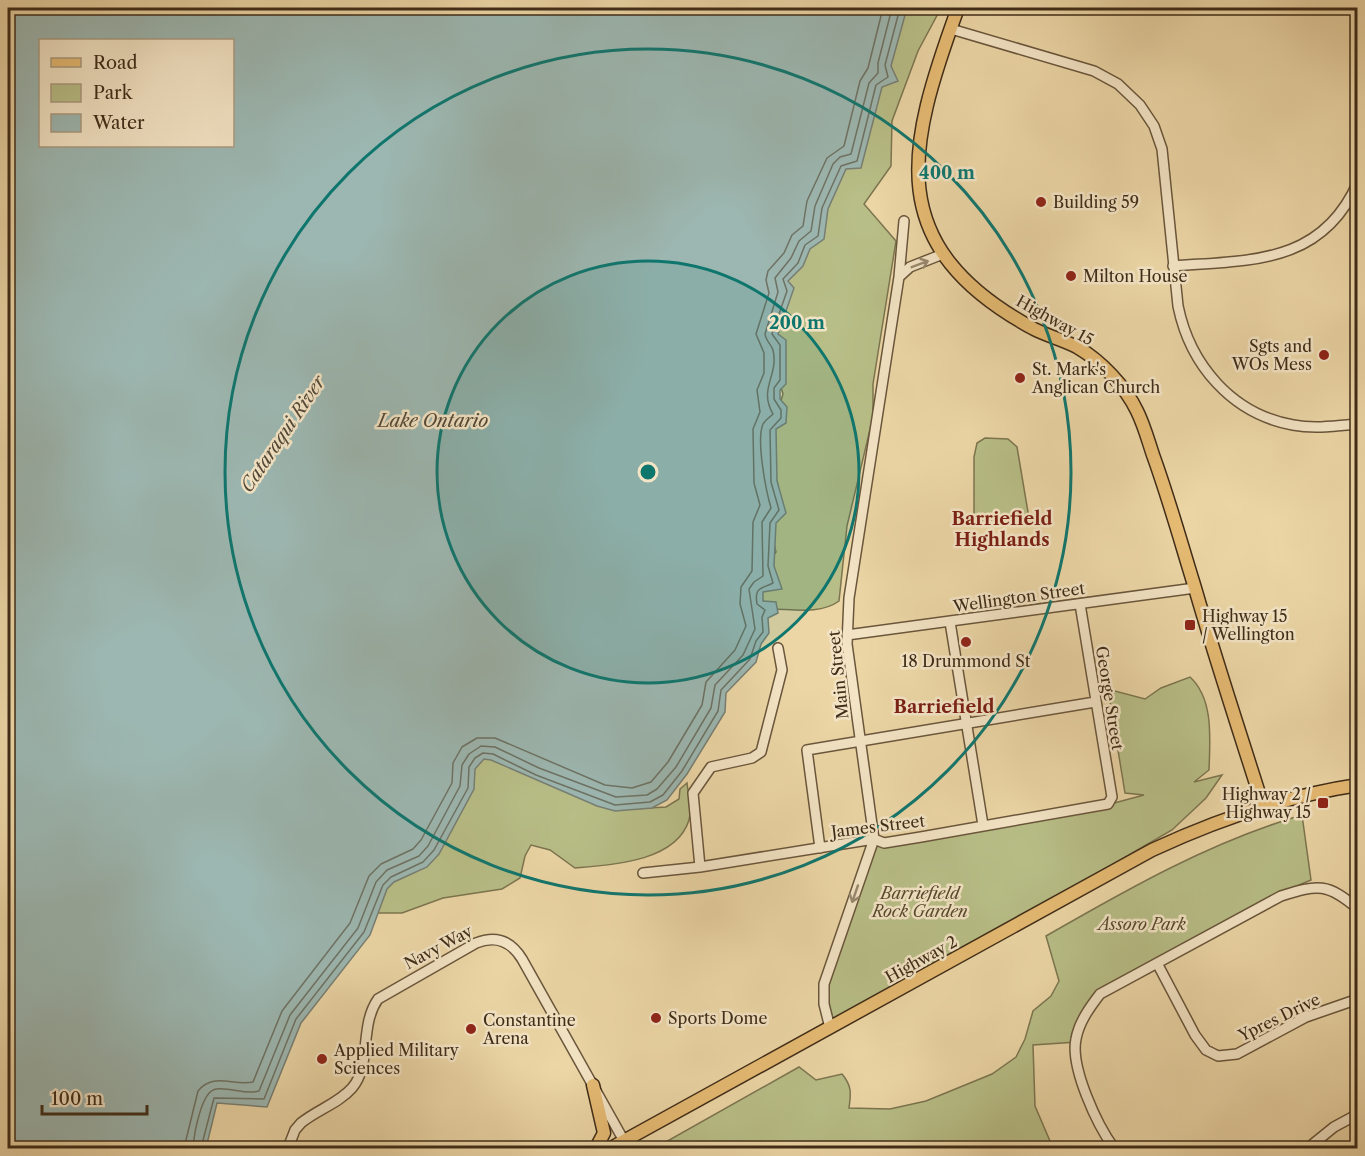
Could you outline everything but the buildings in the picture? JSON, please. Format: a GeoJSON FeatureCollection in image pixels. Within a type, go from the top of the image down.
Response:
{"type":"FeatureCollection","features":[{"type":"Feature","properties":{"kind":"main road","name":"Highway 15"},"geometry":{"type":"LineString","coordinates":[[958,8],[926,106],[917,156],[919,198],[943,254],[967,284],[990,302],[1036,329],[1077,348],[1101,365],[1122,387],[1137,411],[1173,510],[1263,806]]}},
{"type":"Feature","properties":{"kind":"main road","name":"Highway 2"},"geometry":{"type":"LineString","coordinates":[[611,1149],[626,1145],[830,1028],[1152,850],[1211,824],[1263,806],[1324,790],[1358,785]]}},
{"type":"Feature","properties":{"kind":"main road"},"geometry":{"type":"LineString","coordinates":[[593,1085],[604,1133],[596,1149]]}},
{"type":"Feature","properties":{"kind":"street"},"geometry":{"type":"LineString","coordinates":[[951,29],[1094,71],[1118,84],[1140,105],[1154,126],[1162,149],[1178,306],[1188,340],[1198,360],[1213,381],[1232,398],[1269,419],[1314,427],[1358,424]]}},
{"type":"Feature","properties":{"kind":"street"},"geometry":{"type":"LineString","coordinates":[[1173,266],[1257,261],[1288,252],[1308,243],[1343,209],[1358,182]]}},
{"type":"Feature","properties":{"kind":"street","name":"Main Street"},"geometry":{"type":"LineString","coordinates":[[830,1028],[824,1005],[824,984],[874,839],[848,635],[854,556],[899,277],[904,221]]}},
{"type":"Feature","properties":{"kind":"street"},"geometry":{"type":"LineString","coordinates":[[899,277],[910,267],[943,254]]}},
{"type":"Feature","properties":{"kind":"street","name":"Wellington Street"},"geometry":{"type":"LineString","coordinates":[[848,635],[1195,588]]}},
{"type":"Feature","properties":{"kind":"street","name":"George Street"},"geometry":{"type":"LineString","coordinates":[[1080,604],[1112,797]]}},
{"type":"Feature","properties":{"kind":"street"},"geometry":{"type":"LineString","coordinates":[[950,622],[983,825]]}},
{"type":"Feature","properties":{"kind":"street"},"geometry":{"type":"LineString","coordinates":[[700,867],[693,794],[711,767],[752,758],[761,752],[782,670],[778,648]]}},
{"type":"Feature","properties":{"kind":"street"},"geometry":{"type":"LineString","coordinates":[[820,848],[807,750],[1095,702]]}},
{"type":"Feature","properties":{"kind":"street","name":"James Street"},"geometry":{"type":"LineString","coordinates":[[643,873],[700,867],[874,839],[884,843],[1104,806],[1112,797]]}},
{"type":"Feature","properties":{"kind":"street"},"geometry":{"type":"LineString","coordinates":[[1114,1149],[1094,1111],[1079,1073],[1076,1040],[1086,1012],[1100,994],[1281,896],[1305,888],[1315,886],[1338,892],[1358,909]]}},
{"type":"Feature","properties":{"kind":"street","name":"Navy Way"},"geometry":{"type":"LineString","coordinates":[[288,1149],[295,1130],[301,1123],[346,1093],[355,1084],[361,1071],[369,1011],[378,999],[484,940],[506,942],[516,949],[626,1145]]}},
{"type":"Feature","properties":{"kind":"street","name":"Ypres Drive"},"geometry":{"type":"LineString","coordinates":[[1157,963],[1195,1035],[1206,1050],[1218,1056],[1237,1054],[1306,1017],[1358,999]]}},
{"type":"Feature","properties":{"kind":"street"},"geometry":{"type":"LineString","coordinates":[[1308,1149],[1334,1127],[1358,1114]]}},
{"type":"Feature","properties":{"kind":"green space"},"geometry":{"type":"Polygon","coordinates":[[[899,8],[941,8],[918,51],[892,121],[891,166],[864,204],[896,241],[873,384],[873,417],[847,526],[839,601],[815,610],[770,609],[751,585],[776,552],[767,513],[778,485],[767,446],[783,394],[777,375],[768,320],[899,8]]]}},
{"type":"Feature","properties":{"kind":"green space"},"geometry":{"type":"Polygon","coordinates":[[[985,438],[1008,439],[1017,447],[1029,518],[974,521],[974,457],[977,443],[985,438]]]}},
{"type":"Feature","properties":{"kind":"green space","name":"Barriefield Rock Garden"},"geometry":{"type":"Polygon","coordinates":[[[1190,677],[1203,696],[1210,733],[1209,770],[1194,782],[1222,775],[1206,798],[1172,830],[830,1028],[823,995],[874,839],[884,843],[1103,806],[1144,795],[1125,793],[1109,695],[1115,691],[1145,699],[1161,688],[1190,677]]]}},
{"type":"Feature","properties":{"kind":"green space"},"geometry":{"type":"Polygon","coordinates":[[[486,750],[631,809],[666,807],[679,799],[680,789],[687,783],[689,820],[682,834],[671,845],[641,859],[575,868],[550,850],[531,845],[525,856],[520,878],[502,889],[443,898],[402,913],[370,913],[468,762],[486,750]]]}},
{"type":"Feature","properties":{"kind":"green space","name":"Assoro Park"},"geometry":{"type":"Polygon","coordinates":[[[1302,815],[1311,880],[1280,893],[1104,986],[1090,1005],[1077,1042],[1033,1045],[1035,1106],[1053,1148],[742,1148],[708,1142],[691,1148],[655,1148],[799,1067],[816,1080],[842,1074],[850,1090],[849,1108],[890,1109],[926,1101],[992,1074],[1016,1057],[1025,1039],[1033,1011],[1051,996],[1059,981],[1046,936],[1170,868],[1235,839],[1302,815]]]}},
{"type":"Feature","properties":{"kind":"water","name":"Lake Ontario"},"geometry":{"type":"Polygon","coordinates":[[[8,8],[907,8],[891,66],[898,81],[882,87],[861,168],[846,169],[828,209],[824,239],[810,249],[803,266],[788,281],[794,288],[778,334],[786,340],[786,384],[780,390],[780,399],[787,407],[786,423],[776,429],[777,481],[786,513],[776,523],[774,566],[782,589],[763,592],[763,601],[776,602],[778,613],[768,618],[769,633],[761,644],[756,662],[726,693],[725,712],[687,774],[667,800],[652,808],[615,811],[597,806],[484,759],[475,769],[474,789],[439,854],[427,867],[394,882],[387,889],[370,935],[301,1023],[267,1107],[217,1103],[206,1148],[8,1148],[8,8]]]}},
{"type":"Feature","properties":{"kind":"place","name":"Building 59"},"geometry":{"type":"Point","coordinates":[1041,202]}},
{"type":"Feature","properties":{"kind":"place","name":"Milton House"},"geometry":{"type":"Point","coordinates":[1071,276]}},
{"type":"Feature","properties":{"kind":"place","name":"Sgts and WOs Mess"},"geometry":{"type":"Point","coordinates":[1324,355]}},
{"type":"Feature","properties":{"kind":"place","name":"St. Mark's Anglican Church"},"geometry":{"type":"Point","coordinates":[1020,378]}},
{"type":"Feature","properties":{"kind":"place","name":"Highway 15 / Wellington"},"geometry":{"type":"Point","coordinates":[1190,625]}},
{"type":"Feature","properties":{"kind":"place","name":"18 Drummond St"},"geometry":{"type":"Point","coordinates":[966,642]}},
{"type":"Feature","properties":{"kind":"place","name":"Highway 2 / Highway 15"},"geometry":{"type":"Point","coordinates":[1323,803]}},
{"type":"Feature","properties":{"kind":"place","name":"Sports Dome"},"geometry":{"type":"Point","coordinates":[656,1018]}},
{"type":"Feature","properties":{"kind":"place","name":"Constantine Arena"},"geometry":{"type":"Point","coordinates":[471,1029]}},
{"type":"Feature","properties":{"kind":"place","name":"Applied Military Sciences"},"geometry":{"type":"Point","coordinates":[322,1059]}},
{"type":"Feature","properties":{"kind":"district","name":"Barriefield Highlands"},"geometry":{"type":"Point","coordinates":[1002,529]}},
{"type":"Feature","properties":{"kind":"district","name":"Barriefield"},"geometry":{"type":"Point","coordinates":[944,707]}},
{"type":"Feature","properties":{"kind":"water label","name":"Cataraqui River"},"geometry":{"type":"Point","coordinates":[283,434]}}]}
